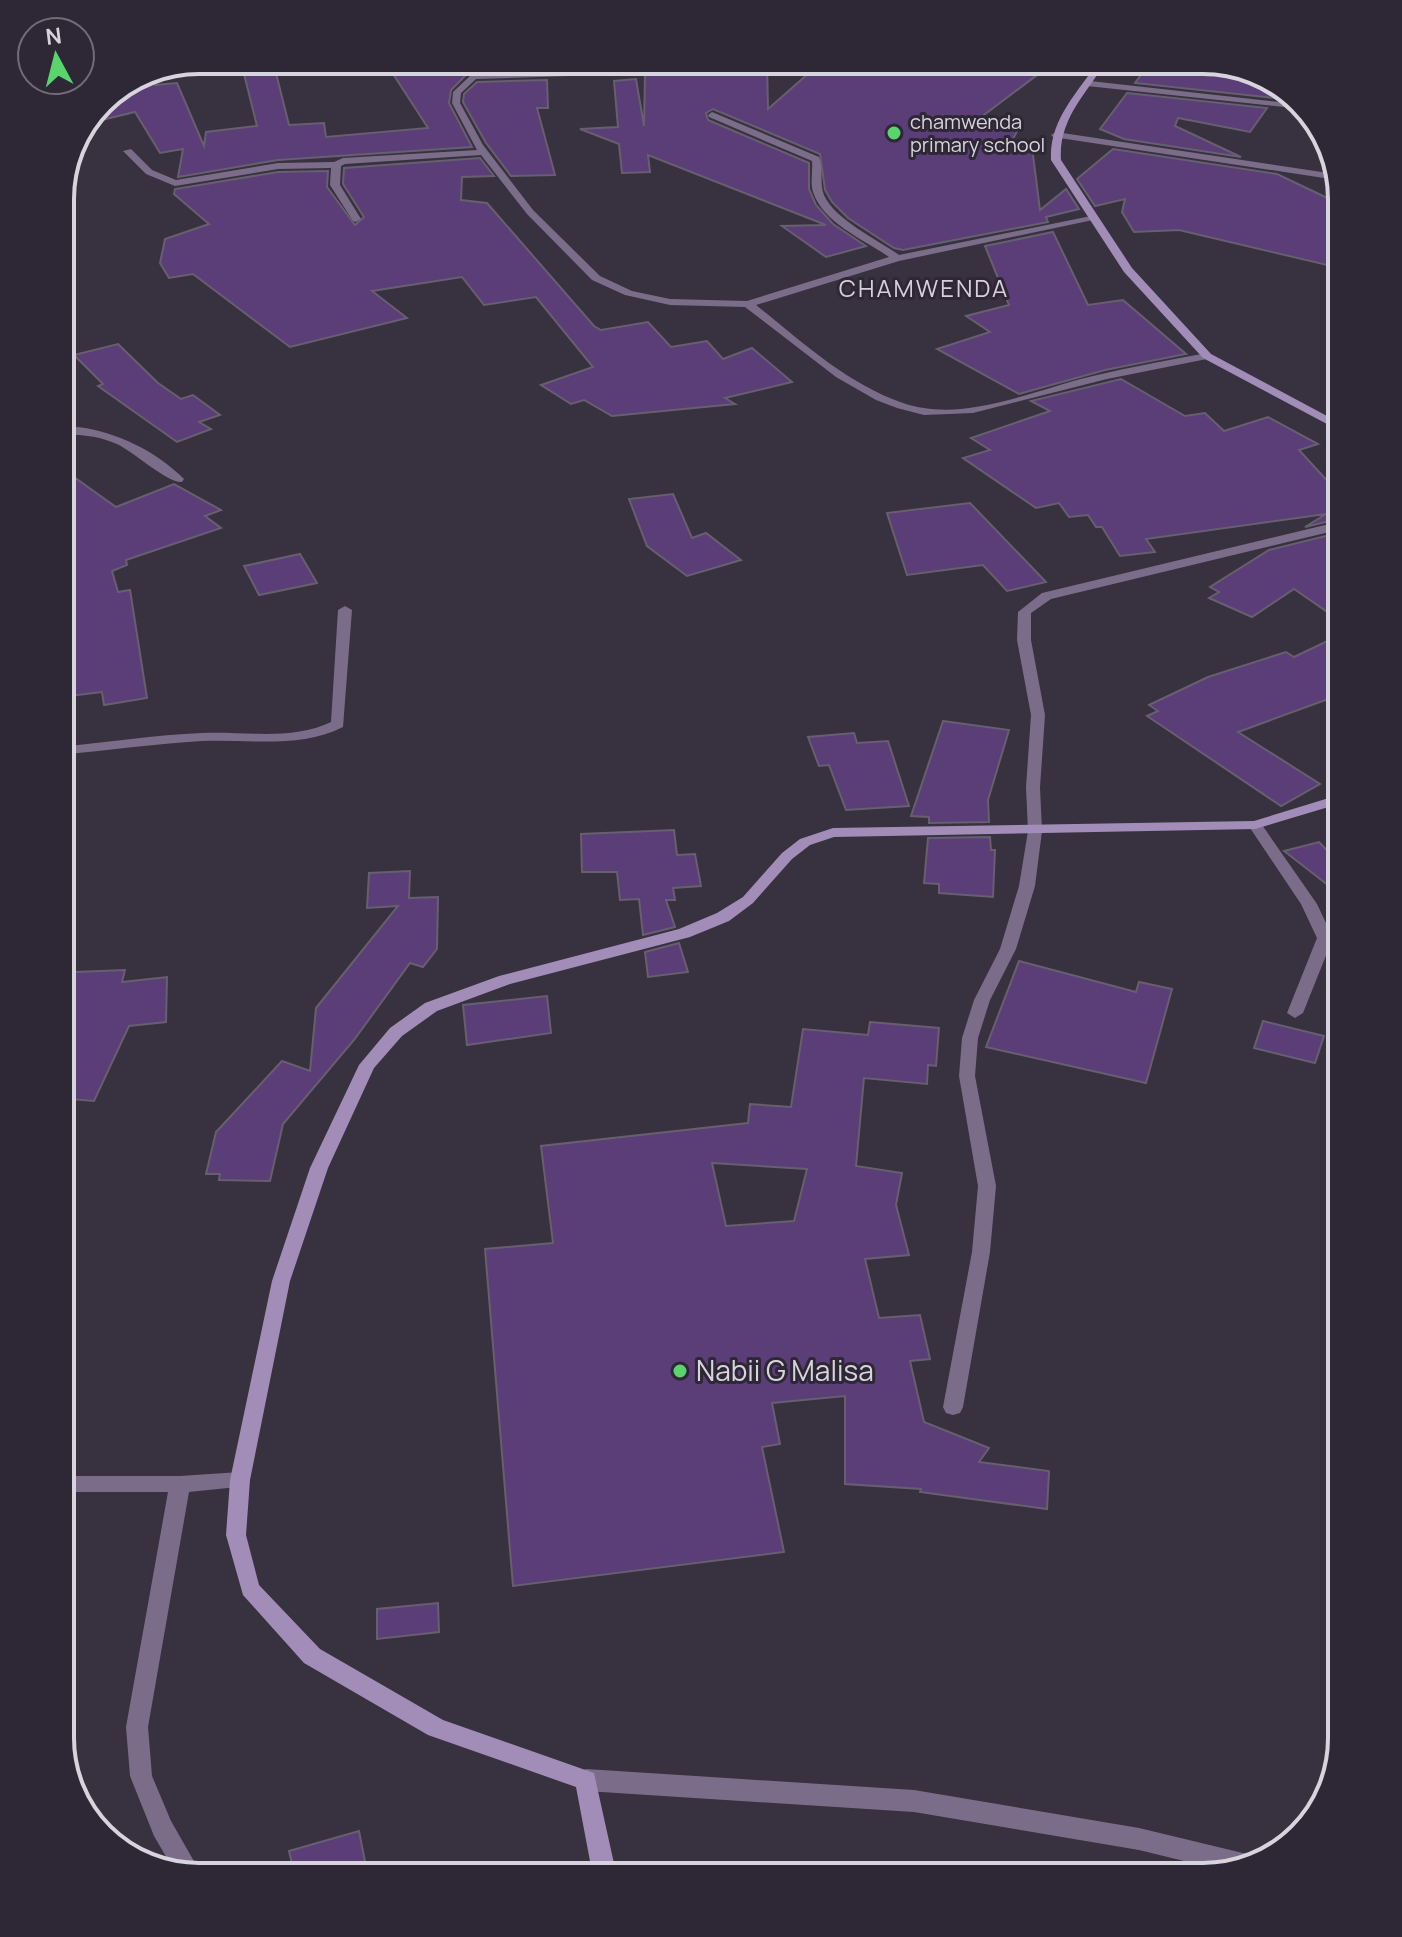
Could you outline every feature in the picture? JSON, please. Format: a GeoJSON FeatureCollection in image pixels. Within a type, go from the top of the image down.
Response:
{"type":"FeatureCollection","features":[{"type":"Feature","properties":{"kind":"street"},"geometry":{"type":"LineString","coordinates":[[475,74],[457,92],[456,103],[483,152],[530,212],[596,278],[629,293],[670,302],[748,304],[897,258],[1093,217]]}},
{"type":"Feature","properties":{"kind":"street"},"geometry":{"type":"LineString","coordinates":[[474,77],[552,74]]}},
{"type":"Feature","properties":{"kind":"street"},"geometry":{"type":"LineString","coordinates":[[1095,74],[1060,123],[1056,135],[1056,160],[1128,270],[1207,356],[1328,421]]}},
{"type":"Feature","properties":{"kind":"street"},"geometry":{"type":"LineString","coordinates":[[1090,84],[1285,105]]}},
{"type":"Feature","properties":{"kind":"street"},"geometry":{"type":"LineString","coordinates":[[712,115],[816,159],[817,192],[822,202],[834,214],[897,258]]}},
{"type":"Feature","properties":{"kind":"street"},"geometry":{"type":"LineString","coordinates":[[1056,135],[1326,175]]}},
{"type":"Feature","properties":{"kind":"street"},"geometry":{"type":"LineString","coordinates":[[128,151],[149,172],[175,183],[278,166],[336,165],[343,161],[371,158],[483,152]]}},
{"type":"Feature","properties":{"kind":"street"},"geometry":{"type":"LineString","coordinates":[[336,165],[335,185],[356,219]]}},
{"type":"Feature","properties":{"kind":"street"},"geometry":{"type":"LineString","coordinates":[[748,304],[844,376],[900,406],[932,413],[964,411],[1095,378],[1207,356]]}},
{"type":"Feature","properties":{"kind":"street"},"geometry":{"type":"LineString","coordinates":[[74,431],[93,430],[114,436],[178,479]]}},
{"type":"Feature","properties":{"kind":"street"},"geometry":{"type":"LineString","coordinates":[[953,1407],[981,1252],[987,1186],[967,1076],[970,1038],[982,1000],[1008,949],[1027,886],[1035,831],[1033,787],[1038,715],[1024,640],[1025,612],[1032,603],[1047,596],[1328,528]]}},
{"type":"Feature","properties":{"kind":"street"},"geometry":{"type":"LineString","coordinates":[[74,750],[204,737],[294,737],[327,731],[338,724],[340,713],[345,610]]}},
{"type":"Feature","properties":{"kind":"street"},"geometry":{"type":"LineString","coordinates":[[1228,1860],[1139,1839],[914,1801],[586,1780],[436,1728],[312,1656],[250,1589],[236,1535],[240,1480],[281,1281],[319,1168],[367,1065],[396,1032],[431,1007],[505,980],[684,933],[723,917],[748,900],[787,856],[816,837],[856,832],[1255,825],[1328,802]]}},
{"type":"Feature","properties":{"kind":"street"},"geometry":{"type":"LineString","coordinates":[[1255,825],[1309,904],[1325,938],[1295,1013]]}},
{"type":"Feature","properties":{"kind":"street"},"geometry":{"type":"LineString","coordinates":[[74,1484],[180,1484],[240,1480]]}},
{"type":"Feature","properties":{"kind":"street"},"geometry":{"type":"LineString","coordinates":[[180,1484],[137,1727],[141,1776],[162,1828],[182,1862]]}},
{"type":"Feature","properties":{"kind":"street"},"geometry":{"type":"LineString","coordinates":[[586,1780],[602,1863]]}},
{"type":"Feature","properties":{"kind":"building"},"geometry":{"type":"Polygon","coordinates":[[[244,74],[276,74],[289,125],[324,123],[326,137],[428,128],[393,74],[467,74],[451,90],[449,103],[472,147],[278,160],[178,177],[183,149],[160,153],[135,112],[103,120],[137,91],[154,83],[177,83],[204,146],[206,132],[257,126],[244,74]]]}},
{"type":"Feature","properties":{"kind":"building"},"geometry":{"type":"Polygon","coordinates":[[[645,74],[767,74],[768,109],[808,74],[1038,74],[976,121],[1020,126],[1009,146],[1032,147],[1040,210],[1066,189],[1079,209],[1046,217],[1048,222],[903,250],[894,248],[848,218],[832,202],[825,190],[820,154],[713,109],[706,113],[708,120],[809,163],[809,189],[816,205],[833,224],[866,246],[826,257],[782,226],[826,225],[648,155],[650,172],[622,173],[619,144],[580,129],[618,127],[614,81],[636,79],[644,126],[645,74]]]}},
{"type":"Feature","properties":{"kind":"building"},"geometry":{"type":"Polygon","coordinates":[[[1142,74],[1211,74],[1235,78],[1275,97],[1274,98],[1135,83],[1142,74]]]}},
{"type":"Feature","properties":{"kind":"building"},"geometry":{"type":"Polygon","coordinates":[[[547,80],[548,108],[537,108],[555,175],[511,176],[486,143],[463,102],[464,94],[477,82],[547,80]]]}},
{"type":"Feature","properties":{"kind":"building"},"geometry":{"type":"Polygon","coordinates":[[[1127,93],[1267,108],[1250,132],[1178,118],[1175,126],[1241,157],[1124,139],[1100,129],[1127,93]]]}},
{"type":"Feature","properties":{"kind":"building"},"geometry":{"type":"Polygon","coordinates":[[[1113,149],[1277,174],[1328,198],[1328,264],[1179,230],[1134,232],[1122,212],[1125,199],[1095,206],[1077,179],[1113,149]]]}},
{"type":"Feature","properties":{"kind":"building"},"geometry":{"type":"Polygon","coordinates":[[[480,158],[494,176],[462,177],[461,200],[487,203],[594,326],[601,330],[648,322],[671,347],[707,341],[723,359],[752,348],[792,382],[725,398],[735,404],[612,416],[584,400],[571,404],[541,385],[593,367],[536,297],[484,305],[462,277],[372,291],[407,318],[290,347],[193,274],[169,278],[160,263],[165,239],[209,224],[174,194],[175,189],[278,172],[328,171],[327,187],[355,225],[364,217],[343,184],[344,168],[480,158]]]}},
{"type":"Feature","properties":{"kind":"building"},"geometry":{"type":"Polygon","coordinates":[[[1053,232],[1088,305],[1123,300],[1186,354],[1105,370],[1019,394],[937,349],[990,332],[966,316],[1009,305],[985,246],[1053,232]]]}},
{"type":"Feature","properties":{"kind":"building"},"geometry":{"type":"Polygon","coordinates":[[[118,344],[158,383],[181,399],[193,395],[220,415],[199,422],[211,429],[177,442],[98,386],[103,384],[74,355],[118,344]]]}},
{"type":"Feature","properties":{"kind":"building"},"geometry":{"type":"Polygon","coordinates":[[[1121,379],[1185,416],[1205,413],[1224,431],[1268,417],[1318,444],[1299,450],[1328,482],[1328,521],[1305,527],[1326,514],[1146,539],[1155,552],[1120,556],[1102,527],[1096,527],[1088,515],[1069,517],[1059,503],[1036,508],[963,458],[990,450],[971,438],[1050,411],[1031,401],[1121,379]]]}},
{"type":"Feature","properties":{"kind":"building"},"geometry":{"type":"Polygon","coordinates":[[[74,477],[116,507],[174,484],[221,510],[205,516],[221,528],[126,560],[127,565],[112,571],[118,592],[130,590],[147,698],[104,705],[102,692],[74,695],[74,477]]]}},
{"type":"Feature","properties":{"kind":"building"},"geometry":{"type":"Polygon","coordinates":[[[673,494],[692,538],[706,533],[741,560],[687,576],[647,546],[629,499],[673,494]]]}},
{"type":"Feature","properties":{"kind":"building"},"geometry":{"type":"Polygon","coordinates":[[[970,503],[1046,582],[1007,591],[983,565],[907,575],[887,513],[970,503]]]}},
{"type":"Feature","properties":{"kind":"building"},"geometry":{"type":"Polygon","coordinates":[[[1328,535],[1328,612],[1294,589],[1252,617],[1209,598],[1219,592],[1210,587],[1269,550],[1328,535]]]}},
{"type":"Feature","properties":{"kind":"building"},"geometry":{"type":"Polygon","coordinates":[[[300,554],[317,583],[259,595],[244,566],[300,554]]]}},
{"type":"Feature","properties":{"kind":"building"},"geometry":{"type":"Polygon","coordinates":[[[1328,641],[1328,699],[1238,732],[1320,784],[1281,806],[1147,716],[1158,711],[1149,705],[1208,677],[1286,652],[1294,657],[1328,641]]]}},
{"type":"Feature","properties":{"kind":"building"},"geometry":{"type":"Polygon","coordinates":[[[943,721],[1009,730],[988,800],[989,822],[929,823],[929,817],[911,816],[943,721]]]}},
{"type":"Feature","properties":{"kind":"building"},"geometry":{"type":"Polygon","coordinates":[[[854,733],[857,743],[888,741],[909,806],[846,810],[829,765],[819,766],[808,737],[854,733]]]}},
{"type":"Feature","properties":{"kind":"building"},"geometry":{"type":"Polygon","coordinates":[[[674,830],[677,855],[695,854],[701,886],[673,888],[675,900],[666,900],[675,927],[643,935],[639,899],[620,900],[617,872],[582,872],[581,834],[674,830]]]}},
{"type":"Feature","properties":{"kind":"building"},"geometry":{"type":"Polygon","coordinates":[[[990,837],[991,850],[995,850],[993,897],[939,893],[939,884],[924,883],[928,838],[990,837]]]}},
{"type":"Feature","properties":{"kind":"building"},"geometry":{"type":"Polygon","coordinates":[[[1319,842],[1328,851],[1328,885],[1284,851],[1319,842]]]}},
{"type":"Feature","properties":{"kind":"building"},"geometry":{"type":"Polygon","coordinates":[[[410,871],[409,898],[438,897],[437,949],[423,967],[410,963],[354,1040],[283,1124],[270,1181],[219,1180],[220,1174],[206,1174],[216,1132],[282,1061],[310,1071],[316,1008],[398,906],[367,908],[369,873],[410,871]]]}},
{"type":"Feature","properties":{"kind":"building"},"geometry":{"type":"Polygon","coordinates":[[[679,943],[688,972],[648,977],[645,952],[679,943]]]}},
{"type":"Feature","properties":{"kind":"building"},"geometry":{"type":"Polygon","coordinates":[[[1019,961],[1136,992],[1139,982],[1172,989],[1146,1083],[986,1047],[1019,961]]]}},
{"type":"Feature","properties":{"kind":"building"},"geometry":{"type":"Polygon","coordinates":[[[125,970],[122,982],[167,977],[166,1022],[129,1026],[94,1101],[74,1099],[74,972],[125,970]]]}},
{"type":"Feature","properties":{"kind":"building"},"geometry":{"type":"Polygon","coordinates":[[[547,996],[551,1033],[467,1045],[463,1005],[547,996]]]}},
{"type":"Feature","properties":{"kind":"building"},"geometry":{"type":"Polygon","coordinates":[[[1263,1021],[1324,1036],[1315,1063],[1254,1048],[1263,1021]]]}},
{"type":"Feature","properties":{"kind":"building"},"geometry":{"type":"Polygon","coordinates":[[[870,1022],[939,1028],[936,1066],[928,1065],[927,1084],[864,1078],[856,1166],[902,1173],[896,1205],[909,1255],[865,1259],[879,1318],[920,1315],[930,1359],[910,1361],[924,1422],[989,1448],[979,1462],[1049,1471],[1047,1509],[920,1492],[921,1489],[845,1484],[845,1396],[772,1403],[780,1444],[762,1447],[784,1552],[513,1586],[485,1249],[553,1243],[541,1146],[748,1123],[750,1104],[791,1107],[803,1029],[868,1035],[870,1022]],[[712,1163],[726,1226],[794,1221],[807,1169],[712,1163]]]}},
{"type":"Feature","properties":{"kind":"building"},"geometry":{"type":"Polygon","coordinates":[[[438,1603],[439,1632],[377,1639],[377,1609],[438,1603]]]}},
{"type":"Feature","properties":{"kind":"building"},"geometry":{"type":"Polygon","coordinates":[[[359,1831],[365,1863],[292,1863],[289,1851],[359,1831]]]}},
{"type":"Feature","properties":{"kind":"place","name":"chamwenda primary school"},"geometry":{"type":"Point","coordinates":[894,133]}},
{"type":"Feature","properties":{"kind":"place","name":"Nabii G Malisa"},"geometry":{"type":"Point","coordinates":[680,1371]}},
{"type":"Feature","properties":{"kind":"district","name":"CHAMWENDA"},"geometry":{"type":"Point","coordinates":[924,289]}}]}
